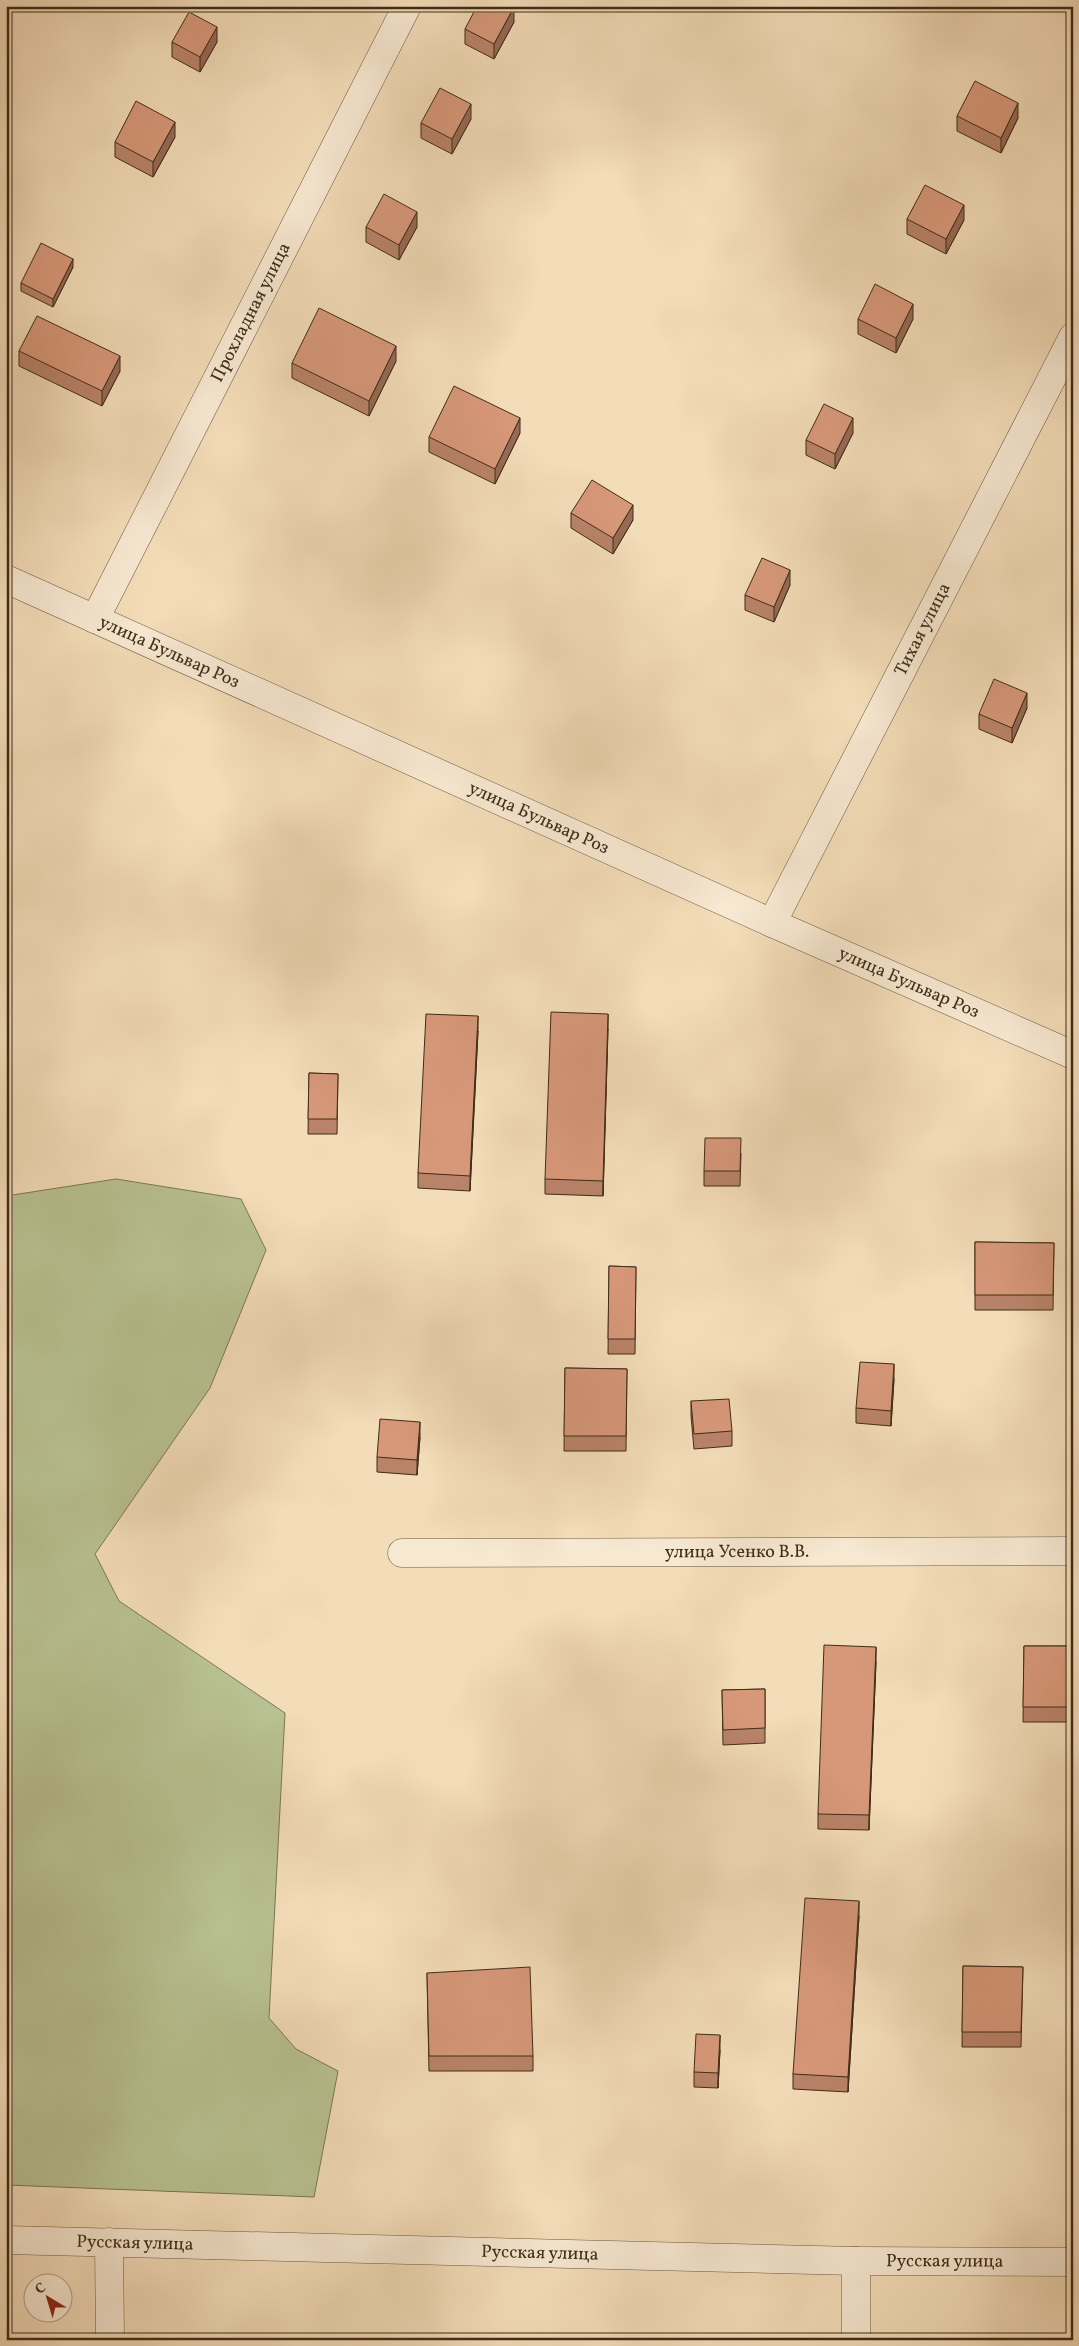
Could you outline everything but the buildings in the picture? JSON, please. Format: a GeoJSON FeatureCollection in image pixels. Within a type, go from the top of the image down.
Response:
{"type":"FeatureCollection","features":[{"type":"Feature","properties":{"kind":"street","name":"Прохладная улица"},"geometry":{"type":"LineString","coordinates":[[95,619],[407,6]]}},
{"type":"Feature","properties":{"kind":"street","name":"Тихая улица"},"geometry":{"type":"LineString","coordinates":[[772,923],[1073,337]]}},
{"type":"Feature","properties":{"kind":"street","name":"улица Бульвар Роз"},"geometry":{"type":"LineString","coordinates":[[6,580],[772,923],[1073,1055]]}},
{"type":"Feature","properties":{"kind":"street","name":"улица Усенко В.В."},"geometry":{"type":"LineString","coordinates":[[402,1554],[1073,1551]]}},
{"type":"Feature","properties":{"kind":"street","name":"Русская улица"},"geometry":{"type":"LineString","coordinates":[[6,2240],[856,2261],[1073,2262]]}},
{"type":"Feature","properties":{"kind":"street"},"geometry":{"type":"LineString","coordinates":[[109,2242],[110,2340]]}},
{"type":"Feature","properties":{"kind":"street"},"geometry":{"type":"LineString","coordinates":[[856,2261],[856,2340]]}},
{"type":"Feature","properties":{"kind":"green space"},"geometry":{"type":"Polygon","coordinates":[[[116,1179],[241,1199],[266,1250],[210,1388],[95,1554],[119,1601],[285,1713],[269,2018],[296,2049],[338,2071],[314,2197],[6,2185],[6,1196],[116,1179]]]}}]}
